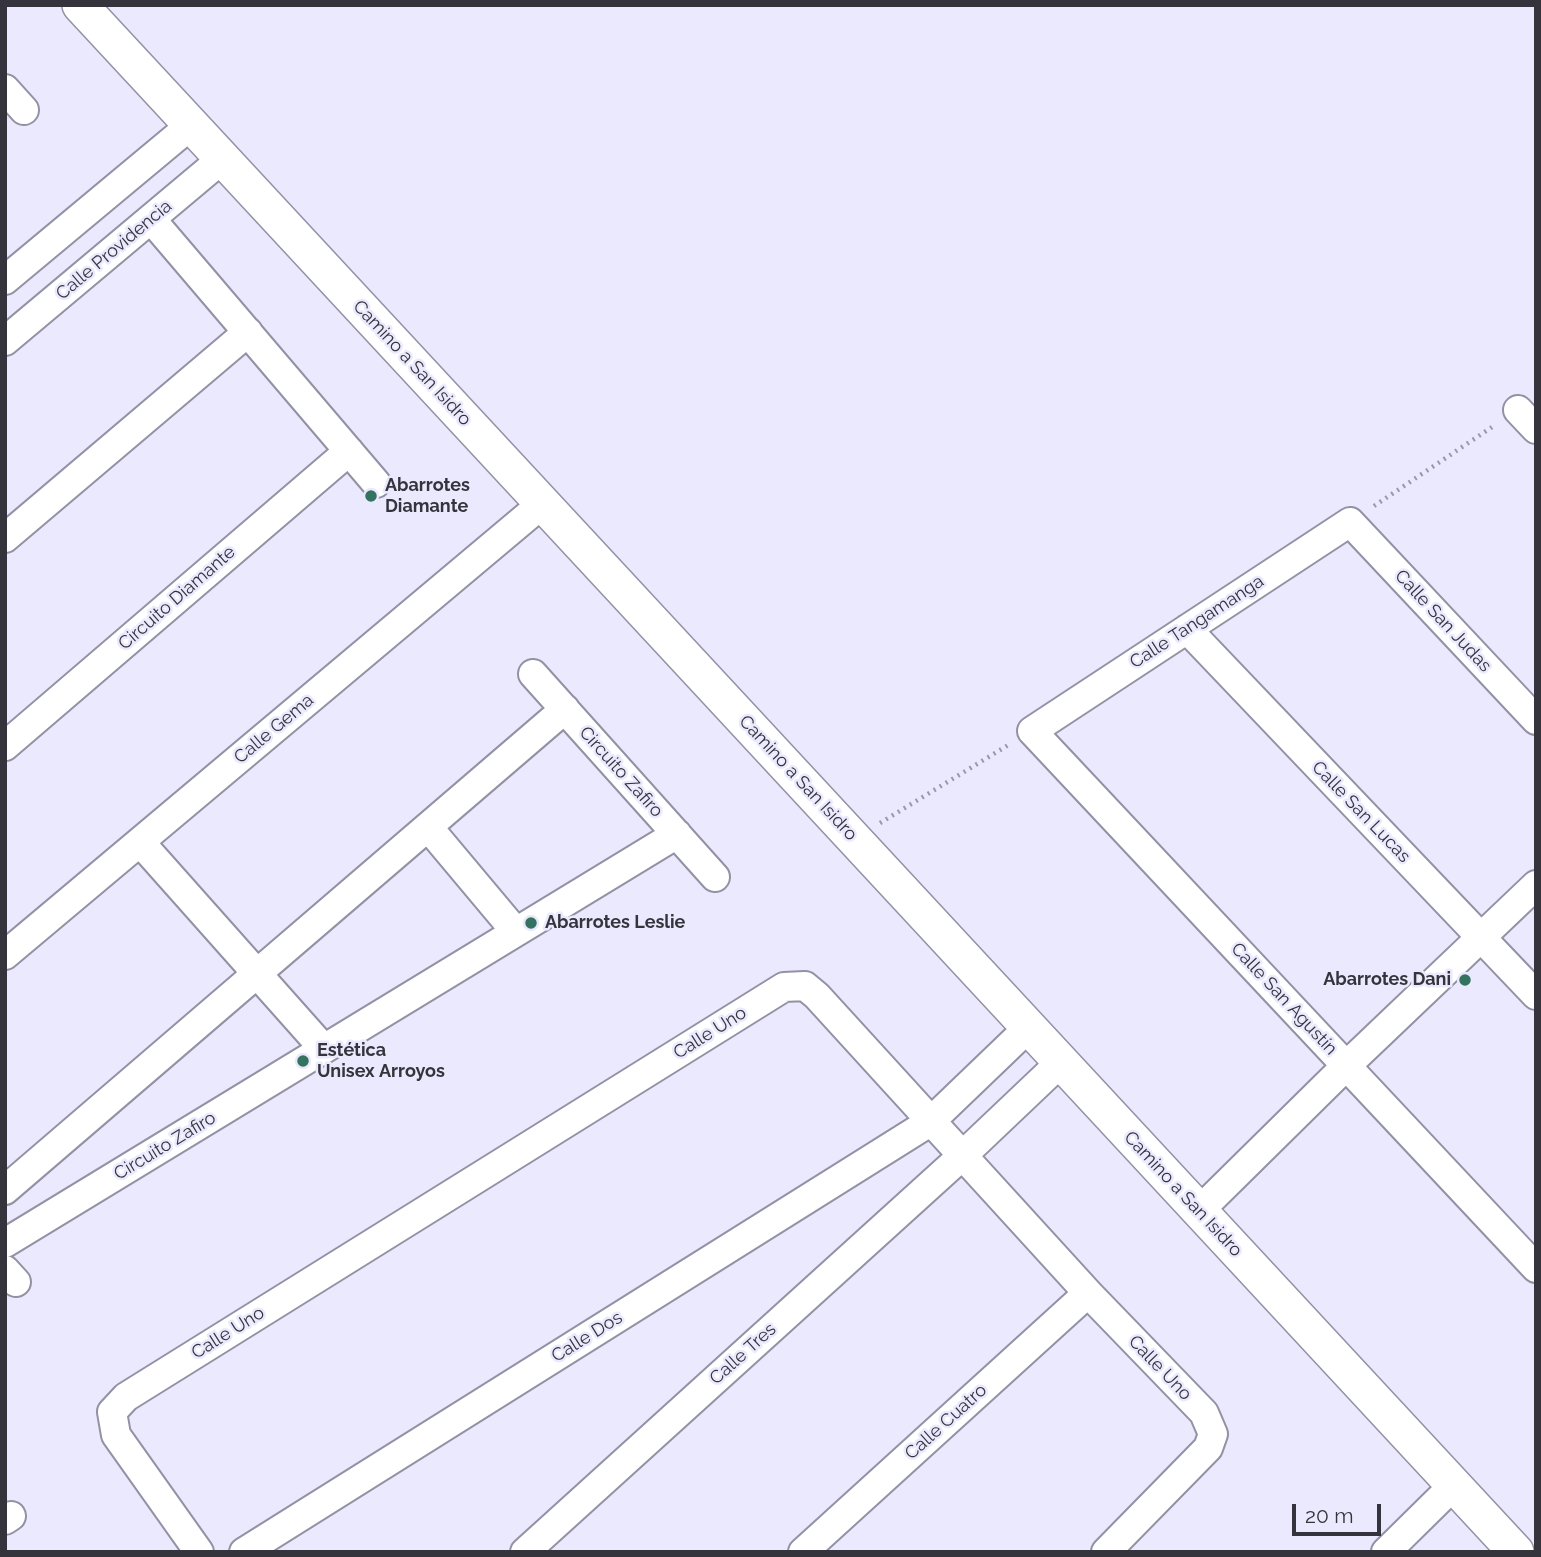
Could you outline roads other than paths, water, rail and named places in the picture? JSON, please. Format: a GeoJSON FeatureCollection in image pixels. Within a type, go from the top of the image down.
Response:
{"type":"FeatureCollection","features":[{"type":"Feature","properties":{"kind":"street","name":"Camino a San Isidro"},"geometry":{"type":"LineString","coordinates":[[80,5],[1516,1552]]}},
{"type":"Feature","properties":{"kind":"street"},"geometry":{"type":"LineString","coordinates":[[5,89],[24,110]]}},
{"type":"Feature","properties":{"kind":"street"},"geometry":{"type":"LineString","coordinates":[[5,280],[191,125]]}},
{"type":"Feature","properties":{"kind":"street","name":"Calle Providencia"},"geometry":{"type":"LineString","coordinates":[[5,341],[222,159]]}},
{"type":"Feature","properties":{"kind":"street"},"geometry":{"type":"LineString","coordinates":[[151,219],[376,483]]}},
{"type":"Feature","properties":{"kind":"street"},"geometry":{"type":"LineString","coordinates":[[5,538],[248,332]]}},
{"type":"Feature","properties":{"kind":"street","name":"Circuito Diamante"},"geometry":{"type":"LineString","coordinates":[[5,746],[349,451]]}},
{"type":"Feature","properties":{"kind":"street","name":"Calle Gema"},"geometry":{"type":"LineString","coordinates":[[5,955],[542,503]]}},
{"type":"Feature","properties":{"kind":"street","name":"Calle Tangamanga"},"geometry":{"type":"LineString","coordinates":[[1032,731],[1350,522]]}},
{"type":"Feature","properties":{"kind":"street","name":"Calle San Judas"},"geometry":{"type":"LineString","coordinates":[[1350,522],[1536,720]]}},
{"type":"Feature","properties":{"kind":"street","name":"Calle San Lucas"},"geometry":{"type":"LineString","coordinates":[[1187,629],[1536,995]]}},
{"type":"Feature","properties":{"kind":"street","name":"Circuito Zafiro"},"geometry":{"type":"LineString","coordinates":[[533,674],[715,877]]}},
{"type":"Feature","properties":{"kind":"street"},"geometry":{"type":"LineString","coordinates":[[5,1190],[565,709]]}},
{"type":"Feature","properties":{"kind":"street","name":"Calle San Agustín"},"geometry":{"type":"LineString","coordinates":[[1032,731],[1536,1268]]}},
{"type":"Feature","properties":{"kind":"street"},"geometry":{"type":"LineString","coordinates":[[428,827],[516,932]]}},
{"type":"Feature","properties":{"kind":"street","name":"Circuito Zafiro"},"geometry":{"type":"LineString","coordinates":[[5,1243],[677,834]]}},
{"type":"Feature","properties":{"kind":"street"},"geometry":{"type":"LineString","coordinates":[[140,842],[324,1049]]}},
{"type":"Feature","properties":{"kind":"street"},"geometry":{"type":"LineString","coordinates":[[1199,1211],[1536,885]]}},
{"type":"Feature","properties":{"kind":"street","name":"Calle Uno"},"geometry":{"type":"LineString","coordinates":[[200,1552],[116,1436],[111,1412],[125,1397],[784,987],[805,986],[1088,1293],[1204,1413],[1213,1434],[1208,1448],[1106,1552]]}},
{"type":"Feature","properties":{"kind":"street","name":"Calle Dos"},"geometry":{"type":"LineString","coordinates":[[244,1552],[930,1122],[1029,1027]]}},
{"type":"Feature","properties":{"kind":"street","name":"Calle Tres"},"geometry":{"type":"LineString","coordinates":[[525,1552],[962,1156],[1060,1062]]}},
{"type":"Feature","properties":{"kind":"street","name":"Calle Cuatro"},"geometry":{"type":"LineString","coordinates":[[803,1552],[1088,1293]]}},
{"type":"Feature","properties":{"kind":"street"},"geometry":{"type":"LineString","coordinates":[[1386,1552],[1454,1485]]}},
{"type":"Feature","properties":{"kind":"place","name":"Abarrotes Diamante"},"geometry":{"type":"Point","coordinates":[371,496]}},
{"type":"Feature","properties":{"kind":"place","name":"Abarrotes Leslie"},"geometry":{"type":"Point","coordinates":[531,923]}},
{"type":"Feature","properties":{"kind":"place","name":"Abarrotes Dani"},"geometry":{"type":"Point","coordinates":[1465,980]}},
{"type":"Feature","properties":{"kind":"place","name":"Estética Unisex Arroyos"},"geometry":{"type":"Point","coordinates":[303,1061]}}]}
